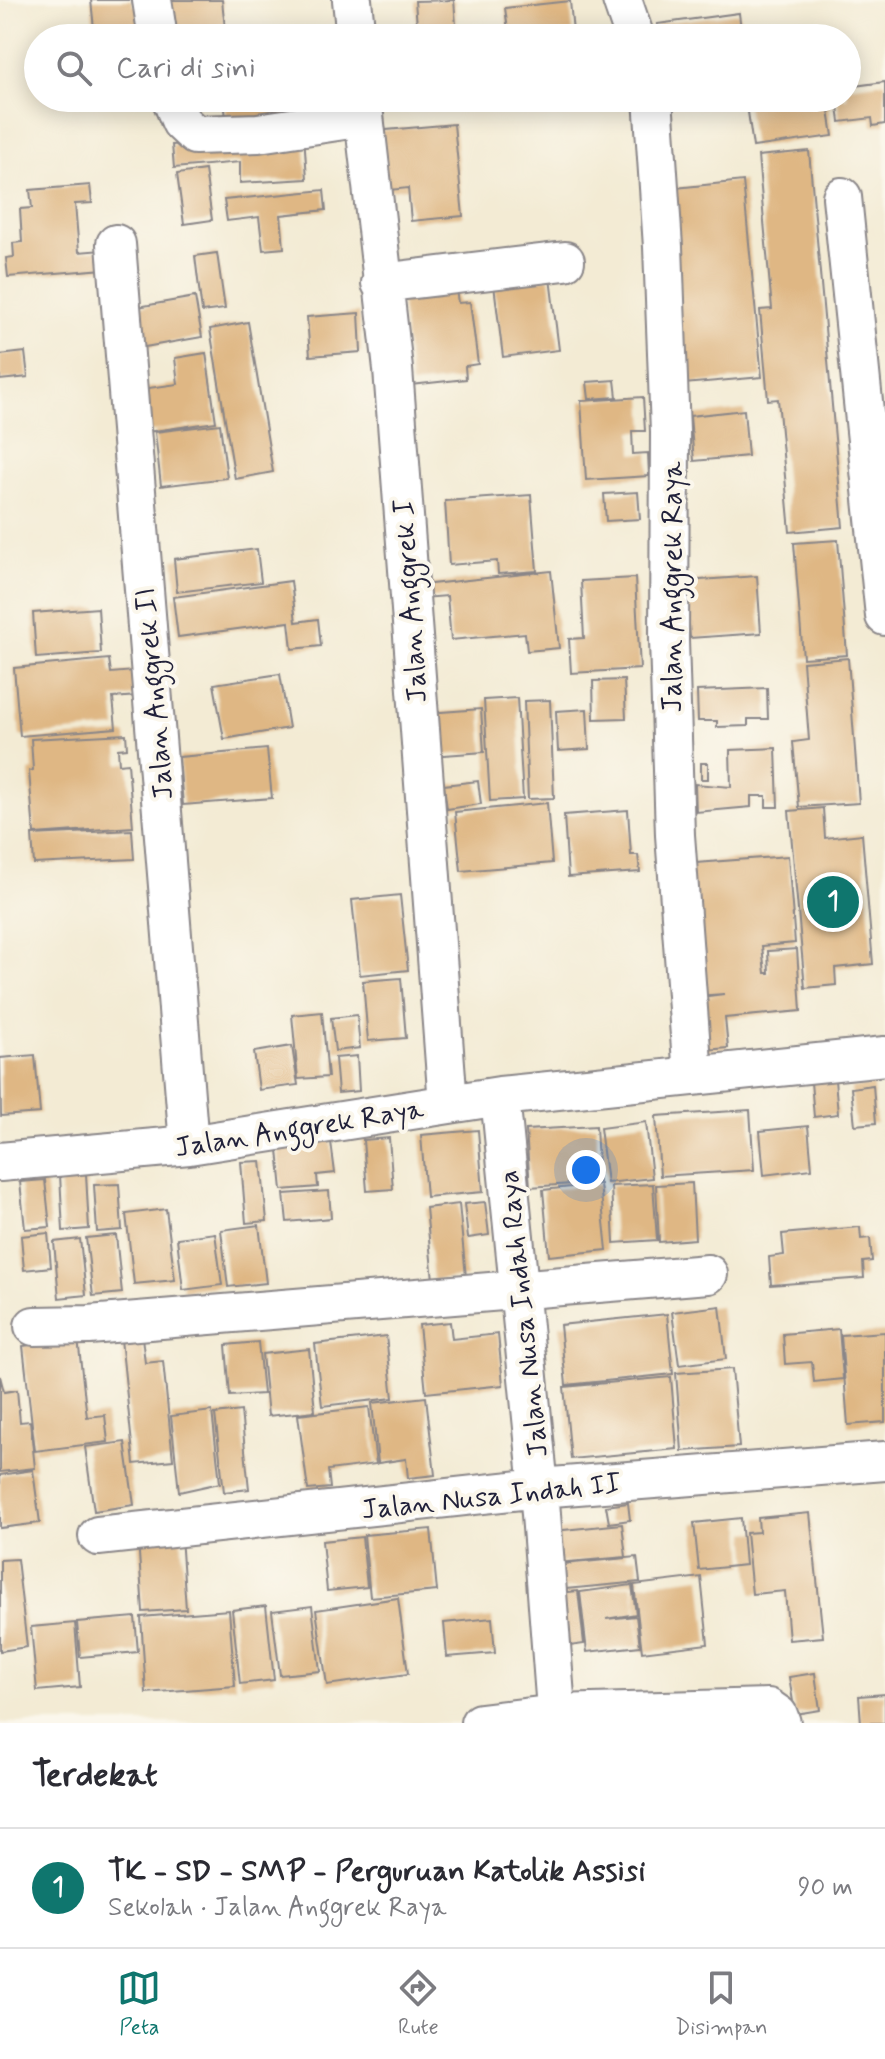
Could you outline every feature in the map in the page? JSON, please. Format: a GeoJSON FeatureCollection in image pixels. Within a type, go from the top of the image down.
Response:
{"type":"FeatureCollection","features":[{"type":"Feature","properties":{"kind":"street"},"geometry":{"type":"LineString","coordinates":[[152,0],[156,24]]}},
{"type":"Feature","properties":{"kind":"street"},"geometry":{"type":"LineString","coordinates":[[352,0],[355,24]]}},
{"type":"Feature","properties":{"kind":"street"},"geometry":{"type":"LineString","coordinates":[[622,0],[630,24]]}},
{"type":"Feature","properties":{"kind":"street"},"geometry":{"type":"LineString","coordinates":[[177,112],[181,122],[195,135],[258,133],[346,112]]}},
{"type":"Feature","properties":{"kind":"street","name":"Jalan Anggrek I"},"geometry":{"type":"LineString","coordinates":[[363,112],[393,369],[448,1104]]}},
{"type":"Feature","properties":{"kind":"street","name":"Jalan Anggrek Raya"},"geometry":{"type":"LineString","coordinates":[[654,112],[670,432],[669,640],[675,835],[693,1076]]}},
{"type":"Feature","properties":{"kind":"street"},"geometry":{"type":"LineString","coordinates":[[842,197],[885,616]]}},
{"type":"Feature","properties":{"kind":"street","name":"Jalan Anggrek II"},"geometry":{"type":"LineString","coordinates":[[116,244],[189,1145]]}},
{"type":"Feature","properties":{"kind":"street"},"geometry":{"type":"LineString","coordinates":[[381,283],[565,261]]}},
{"type":"Feature","properties":{"kind":"street","name":"Jalan Anggrek Raya"},"geometry":{"type":"LineString","coordinates":[[0,1162],[189,1145],[500,1096],[885,1056]]}},
{"type":"Feature","properties":{"kind":"street","name":"Jalan Nusa Indah Raya"},"geometry":{"type":"LineString","coordinates":[[500,1096],[539,1488],[557,1719]]}},
{"type":"Feature","properties":{"kind":"street"},"geometry":{"type":"LineString","coordinates":[[34,1326],[89,1325],[708,1274]]}},
{"type":"Feature","properties":{"kind":"street","name":"Jalan Nusa Indah II"},"geometry":{"type":"LineString","coordinates":[[98,1536],[539,1488],[885,1461]]}},
{"type":"Feature","properties":{"kind":"street"},"geometry":{"type":"LineString","coordinates":[[480,1723],[768,1708],[778,1715],[781,1723]]}},
{"type":"Feature","properties":{"kind":"building"},"geometry":{"type":"Polygon","coordinates":[[[91,0],[132,0],[133,6],[148,4],[150,24],[94,24],[91,0]]]}},
{"type":"Feature","properties":{"kind":"building"},"geometry":{"type":"Polygon","coordinates":[[[165,0],[222,0],[225,24],[168,24],[165,0]]]}},
{"type":"Feature","properties":{"kind":"building"},"geometry":{"type":"Polygon","coordinates":[[[454,0],[456,24],[417,24],[415,1],[454,0]]]}},
{"type":"Feature","properties":{"kind":"building"},"geometry":{"type":"Polygon","coordinates":[[[570,1],[572,24],[507,24],[505,8],[570,1]]]}},
{"type":"Feature","properties":{"kind":"building"},"geometry":{"type":"Polygon","coordinates":[[[739,13],[740,24],[657,24],[739,13]]]}},
{"type":"Feature","properties":{"kind":"building"},"geometry":{"type":"Polygon","coordinates":[[[885,82],[885,124],[873,126],[872,118],[840,122],[839,112],[861,112],[861,85],[885,82]]]}},
{"type":"Feature","properties":{"kind":"building"},"geometry":{"type":"Polygon","coordinates":[[[225,112],[341,112],[227,126],[225,112]]]}},
{"type":"Feature","properties":{"kind":"building"},"geometry":{"type":"Polygon","coordinates":[[[748,112],[829,112],[833,136],[753,147],[748,112]]]}},
{"type":"Feature","properties":{"kind":"building"},"geometry":{"type":"Polygon","coordinates":[[[454,124],[463,216],[411,221],[408,188],[380,191],[375,131],[454,124]]]}},
{"type":"Feature","properties":{"kind":"building"},"geometry":{"type":"Polygon","coordinates":[[[304,134],[307,179],[240,183],[240,162],[174,168],[172,145],[304,134]]]}},
{"type":"Feature","properties":{"kind":"building"},"geometry":{"type":"Polygon","coordinates":[[[809,151],[843,527],[790,532],[778,399],[768,400],[760,310],[772,309],[758,156],[809,151]]]}},
{"type":"Feature","properties":{"kind":"building"},"geometry":{"type":"Polygon","coordinates":[[[205,170],[212,220],[184,224],[177,174],[205,170]]]}},
{"type":"Feature","properties":{"kind":"building"},"geometry":{"type":"Polygon","coordinates":[[[743,181],[762,377],[684,384],[666,189],[743,181]]]}},
{"type":"Feature","properties":{"kind":"building"},"geometry":{"type":"Polygon","coordinates":[[[90,185],[92,203],[75,204],[79,252],[102,250],[104,269],[8,277],[6,258],[14,257],[13,243],[22,242],[20,209],[32,208],[30,190],[90,185]]]}},
{"type":"Feature","properties":{"kind":"building"},"geometry":{"type":"Polygon","coordinates":[[[324,190],[326,210],[281,215],[284,248],[263,250],[259,217],[227,221],[224,200],[324,190]]]}},
{"type":"Feature","properties":{"kind":"building"},"geometry":{"type":"Polygon","coordinates":[[[217,253],[225,309],[202,312],[195,256],[217,253]]]}},
{"type":"Feature","properties":{"kind":"building"},"geometry":{"type":"Polygon","coordinates":[[[550,278],[559,350],[503,357],[494,285],[550,278]]]}},
{"type":"Feature","properties":{"kind":"building"},"geometry":{"type":"Polygon","coordinates":[[[456,289],[458,303],[470,302],[478,364],[465,366],[466,379],[411,385],[401,296],[456,289]]]}},
{"type":"Feature","properties":{"kind":"building"},"geometry":{"type":"Polygon","coordinates":[[[195,297],[202,337],[139,348],[132,308],[195,297]]]}},
{"type":"Feature","properties":{"kind":"building"},"geometry":{"type":"Polygon","coordinates":[[[359,313],[361,352],[310,356],[307,317],[359,313]]]}},
{"type":"Feature","properties":{"kind":"building"},"geometry":{"type":"Polygon","coordinates":[[[248,322],[273,472],[235,479],[210,329],[248,322]]]}},
{"type":"Feature","properties":{"kind":"building"},"geometry":{"type":"Polygon","coordinates":[[[25,352],[28,377],[0,380],[0,355],[25,352]]]}},
{"type":"Feature","properties":{"kind":"building"},"geometry":{"type":"Polygon","coordinates":[[[206,353],[216,422],[140,433],[134,390],[178,384],[175,358],[206,353]]]}},
{"type":"Feature","properties":{"kind":"building"},"geometry":{"type":"Polygon","coordinates":[[[615,380],[617,397],[589,399],[587,382],[615,380]]]}},
{"type":"Feature","properties":{"kind":"building"},"geometry":{"type":"Polygon","coordinates":[[[643,397],[645,431],[632,431],[633,454],[648,453],[649,476],[586,480],[581,401],[643,397]]]}},
{"type":"Feature","properties":{"kind":"building"},"geometry":{"type":"Polygon","coordinates":[[[744,410],[748,456],[694,461],[690,416],[744,410]]]}},
{"type":"Feature","properties":{"kind":"building"},"geometry":{"type":"Polygon","coordinates":[[[220,424],[227,478],[161,486],[155,432],[220,424]]]}},
{"type":"Feature","properties":{"kind":"building"},"geometry":{"type":"Polygon","coordinates":[[[638,492],[640,519],[606,521],[604,494],[638,492]]]}},
{"type":"Feature","properties":{"kind":"building"},"geometry":{"type":"Polygon","coordinates":[[[531,495],[537,571],[498,574],[497,561],[449,565],[445,501],[531,495]]]}},
{"type":"Feature","properties":{"kind":"building"},"geometry":{"type":"Polygon","coordinates":[[[838,540],[847,655],[803,658],[794,543],[838,540]]]}},
{"type":"Feature","properties":{"kind":"building"},"geometry":{"type":"Polygon","coordinates":[[[257,549],[261,582],[177,592],[174,559],[257,549]]]}},
{"type":"Feature","properties":{"kind":"building"},"geometry":{"type":"Polygon","coordinates":[[[551,571],[559,648],[527,651],[525,633],[451,640],[447,596],[423,598],[422,585],[551,571]]]}},
{"type":"Feature","properties":{"kind":"building"},"geometry":{"type":"Polygon","coordinates":[[[757,576],[761,633],[690,638],[686,581],[757,576]]]}},
{"type":"Feature","properties":{"kind":"building"},"geometry":{"type":"Polygon","coordinates":[[[635,578],[640,669],[571,673],[569,639],[584,638],[581,581],[635,578]]]}},
{"type":"Feature","properties":{"kind":"building"},"geometry":{"type":"Polygon","coordinates":[[[291,581],[296,622],[318,619],[321,646],[292,649],[289,622],[178,637],[173,597],[291,581]]]}},
{"type":"Feature","properties":{"kind":"building"},"geometry":{"type":"Polygon","coordinates":[[[98,608],[101,653],[36,658],[33,613],[98,608]]]}},
{"type":"Feature","properties":{"kind":"building"},"geometry":{"type":"Polygon","coordinates":[[[848,658],[859,803],[799,807],[793,742],[809,740],[803,662],[848,658]]]}},
{"type":"Feature","properties":{"kind":"building"},"geometry":{"type":"Polygon","coordinates":[[[109,659],[111,673],[134,671],[137,696],[113,698],[116,728],[20,736],[14,668],[109,659]]]}},
{"type":"Feature","properties":{"kind":"building"},"geometry":{"type":"Polygon","coordinates":[[[280,674],[289,728],[224,739],[214,684],[280,674]]]}},
{"type":"Feature","properties":{"kind":"building"},"geometry":{"type":"Polygon","coordinates":[[[624,680],[626,718],[594,719],[593,681],[624,680]]]}},
{"type":"Feature","properties":{"kind":"building"},"geometry":{"type":"Polygon","coordinates":[[[767,688],[768,719],[748,719],[748,726],[717,727],[717,721],[698,721],[697,691],[767,688]]]}},
{"type":"Feature","properties":{"kind":"building"},"geometry":{"type":"Polygon","coordinates":[[[517,698],[523,799],[490,801],[484,700],[517,698]]]}},
{"type":"Feature","properties":{"kind":"building"},"geometry":{"type":"Polygon","coordinates":[[[550,700],[554,798],[528,799],[524,701],[550,700]]]}},
{"type":"Feature","properties":{"kind":"building"},"geometry":{"type":"Polygon","coordinates":[[[481,709],[484,752],[431,756],[428,713],[481,709]]]}},
{"type":"Feature","properties":{"kind":"building"},"geometry":{"type":"Polygon","coordinates":[[[587,709],[589,749],[558,751],[556,711],[587,709]]]}},
{"type":"Feature","properties":{"kind":"building"},"geometry":{"type":"Polygon","coordinates":[[[126,734],[127,748],[118,749],[119,764],[128,763],[133,827],[34,834],[29,771],[33,770],[31,739],[126,734]]]}},
{"type":"Feature","properties":{"kind":"building"},"geometry":{"type":"Polygon","coordinates":[[[776,748],[778,807],[766,807],[766,796],[751,796],[751,807],[696,812],[695,784],[731,787],[730,750],[776,748]]]}},
{"type":"Feature","properties":{"kind":"building"},"geometry":{"type":"Polygon","coordinates":[[[267,749],[272,798],[183,805],[179,757],[267,749]]]}},
{"type":"Feature","properties":{"kind":"building"},"geometry":{"type":"Polygon","coordinates":[[[701,763],[708,763],[708,779],[701,779],[701,763]]]}},
{"type":"Feature","properties":{"kind":"building"},"geometry":{"type":"Polygon","coordinates":[[[478,781],[481,804],[447,809],[444,785],[478,781]]]}},
{"type":"Feature","properties":{"kind":"building"},"geometry":{"type":"Polygon","coordinates":[[[547,803],[552,863],[461,871],[455,812],[547,803]]]}},
{"type":"Feature","properties":{"kind":"building"},"geometry":{"type":"Polygon","coordinates":[[[823,808],[825,838],[862,834],[873,964],[835,968],[836,985],[805,988],[789,811],[823,808]]]}},
{"type":"Feature","properties":{"kind":"building"},"geometry":{"type":"Polygon","coordinates":[[[628,810],[631,855],[638,855],[640,872],[568,877],[564,815],[628,810]]]}},
{"type":"Feature","properties":{"kind":"building"},"geometry":{"type":"Polygon","coordinates":[[[132,830],[134,859],[34,864],[32,835],[132,830]]]}},
{"type":"Feature","properties":{"kind":"building"},"geometry":{"type":"Polygon","coordinates":[[[788,856],[795,943],[762,946],[765,973],[769,973],[768,951],[797,949],[801,1011],[725,1018],[728,1048],[705,1050],[700,997],[724,994],[696,996],[683,864],[788,856]]]}},
{"type":"Feature","properties":{"kind":"building"},"geometry":{"type":"Polygon","coordinates":[[[400,895],[408,970],[360,975],[352,900],[400,895]]]}},
{"type":"Feature","properties":{"kind":"building"},"geometry":{"type":"Polygon","coordinates":[[[401,978],[406,1038],[368,1041],[363,981],[401,978]]]}},
{"type":"Feature","properties":{"kind":"building"},"geometry":{"type":"Polygon","coordinates":[[[322,1012],[328,1077],[298,1079],[292,1015],[322,1012]]]}},
{"type":"Feature","properties":{"kind":"building"},"geometry":{"type":"Polygon","coordinates":[[[357,1015],[360,1048],[335,1051],[331,1018],[357,1015]]]}},
{"type":"Feature","properties":{"kind":"building"},"geometry":{"type":"Polygon","coordinates":[[[292,1046],[298,1085],[259,1090],[254,1052],[292,1046]]]}},
{"type":"Feature","properties":{"kind":"building"},"geometry":{"type":"Polygon","coordinates":[[[35,1055],[40,1113],[1,1116],[0,1058],[35,1055]]]}},
{"type":"Feature","properties":{"kind":"building"},"geometry":{"type":"Polygon","coordinates":[[[357,1056],[359,1091],[338,1093],[335,1058],[357,1056]]]}},
{"type":"Feature","properties":{"kind":"building"},"geometry":{"type":"Polygon","coordinates":[[[835,1080],[838,1114],[814,1117],[811,1082],[835,1080]]]}},
{"type":"Feature","properties":{"kind":"building"},"geometry":{"type":"Polygon","coordinates":[[[873,1085],[876,1123],[855,1125],[851,1088],[873,1085]]]}},
{"type":"Feature","properties":{"kind":"building"},"geometry":{"type":"Polygon","coordinates":[[[750,1110],[754,1170],[660,1176],[656,1116],[750,1110]]]}},
{"type":"Feature","properties":{"kind":"building"},"geometry":{"type":"Polygon","coordinates":[[[646,1122],[652,1178],[607,1183],[600,1128],[646,1122]]]}},
{"type":"Feature","properties":{"kind":"building"},"geometry":{"type":"Polygon","coordinates":[[[596,1126],[599,1182],[530,1187],[526,1130],[596,1126]]]}},
{"type":"Feature","properties":{"kind":"building"},"geometry":{"type":"Polygon","coordinates":[[[808,1126],[812,1169],[764,1175],[760,1131],[808,1126]]]}},
{"type":"Feature","properties":{"kind":"building"},"geometry":{"type":"Polygon","coordinates":[[[478,1130],[483,1192],[426,1197],[421,1135],[478,1130]]]}},
{"type":"Feature","properties":{"kind":"building"},"geometry":{"type":"Polygon","coordinates":[[[330,1134],[335,1173],[317,1175],[318,1187],[282,1190],[277,1140],[330,1134]]]}},
{"type":"Feature","properties":{"kind":"building"},"geometry":{"type":"Polygon","coordinates":[[[389,1138],[393,1189],[367,1191],[363,1140],[389,1138]]]}},
{"type":"Feature","properties":{"kind":"building"},"geometry":{"type":"Polygon","coordinates":[[[261,1161],[267,1221],[246,1223],[241,1162],[261,1161]]]}},
{"type":"Feature","properties":{"kind":"building"},"geometry":{"type":"Polygon","coordinates":[[[86,1174],[89,1229],[63,1231],[60,1175],[86,1174]]]}},
{"type":"Feature","properties":{"kind":"building"},"geometry":{"type":"Polygon","coordinates":[[[45,1180],[50,1227],[25,1229],[20,1182],[45,1180]]]}},
{"type":"Feature","properties":{"kind":"building"},"geometry":{"type":"Polygon","coordinates":[[[692,1183],[695,1239],[659,1242],[656,1185],[692,1183]]]}},
{"type":"Feature","properties":{"kind":"building"},"geometry":{"type":"Polygon","coordinates":[[[119,1184],[122,1230],[97,1232],[94,1185],[119,1184]]]}},
{"type":"Feature","properties":{"kind":"building"},"geometry":{"type":"Polygon","coordinates":[[[600,1184],[607,1250],[549,1256],[543,1190],[600,1184]]]}},
{"type":"Feature","properties":{"kind":"building"},"geometry":{"type":"Polygon","coordinates":[[[653,1184],[657,1240],[614,1243],[611,1186],[653,1184]]]}},
{"type":"Feature","properties":{"kind":"building"},"geometry":{"type":"Polygon","coordinates":[[[329,1191],[331,1218],[287,1222],[284,1194],[329,1191]]]}},
{"type":"Feature","properties":{"kind":"building"},"geometry":{"type":"Polygon","coordinates":[[[485,1202],[489,1235],[468,1238],[464,1204],[485,1202]]]}},
{"type":"Feature","properties":{"kind":"building"},"geometry":{"type":"Polygon","coordinates":[[[459,1204],[466,1277],[433,1280],[426,1208],[459,1204]]]}},
{"type":"Feature","properties":{"kind":"building"},"geometry":{"type":"Polygon","coordinates":[[[166,1209],[175,1280],[134,1284],[126,1214],[166,1209]]]}},
{"type":"Feature","properties":{"kind":"building"},"geometry":{"type":"Polygon","coordinates":[[[259,1225],[266,1283],[228,1287],[221,1230],[259,1225]]]}},
{"type":"Feature","properties":{"kind":"building"},"geometry":{"type":"Polygon","coordinates":[[[860,1227],[861,1239],[870,1238],[872,1261],[863,1262],[864,1278],[771,1285],[769,1257],[784,1255],[782,1234],[860,1227]]]}},
{"type":"Feature","properties":{"kind":"building"},"geometry":{"type":"Polygon","coordinates":[[[48,1233],[51,1267],[24,1270],[21,1236],[48,1233]]]}},
{"type":"Feature","properties":{"kind":"building"},"geometry":{"type":"Polygon","coordinates":[[[215,1233],[222,1285],[183,1290],[177,1238],[215,1233]]]}},
{"type":"Feature","properties":{"kind":"building"},"geometry":{"type":"Polygon","coordinates":[[[116,1235],[122,1293],[93,1296],[86,1238],[116,1235]]]}},
{"type":"Feature","properties":{"kind":"building"},"geometry":{"type":"Polygon","coordinates":[[[80,1239],[86,1295],[59,1298],[54,1242],[80,1239]]]}},
{"type":"Feature","properties":{"kind":"building"},"geometry":{"type":"Polygon","coordinates":[[[720,1306],[726,1359],[679,1365],[672,1312],[720,1306]]]}},
{"type":"Feature","properties":{"kind":"building"},"geometry":{"type":"Polygon","coordinates":[[[667,1314],[673,1374],[566,1385],[560,1325],[667,1314]]]}},
{"type":"Feature","properties":{"kind":"building"},"geometry":{"type":"Polygon","coordinates":[[[450,1322],[452,1339],[498,1334],[503,1385],[426,1393],[419,1325],[450,1322]]]}},
{"type":"Feature","properties":{"kind":"building"},"geometry":{"type":"Polygon","coordinates":[[[839,1329],[843,1379],[814,1382],[812,1362],[785,1364],[783,1334],[839,1329]]]}},
{"type":"Feature","properties":{"kind":"building"},"geometry":{"type":"Polygon","coordinates":[[[885,1332],[885,1422],[848,1425],[841,1335],[885,1332]]]}},
{"type":"Feature","properties":{"kind":"building"},"geometry":{"type":"Polygon","coordinates":[[[386,1336],[393,1398],[322,1406],[315,1344],[386,1336]]]}},
{"type":"Feature","properties":{"kind":"building"},"geometry":{"type":"Polygon","coordinates":[[[142,1337],[145,1363],[163,1361],[173,1460],[134,1464],[121,1339],[142,1337]]]}},
{"type":"Feature","properties":{"kind":"building"},"geometry":{"type":"Polygon","coordinates":[[[78,1339],[87,1417],[105,1415],[108,1442],[35,1451],[23,1346],[78,1339]]]}},
{"type":"Feature","properties":{"kind":"building"},"geometry":{"type":"Polygon","coordinates":[[[258,1342],[263,1394],[230,1396],[226,1345],[258,1342]]]}},
{"type":"Feature","properties":{"kind":"building"},"geometry":{"type":"Polygon","coordinates":[[[309,1349],[315,1411],[268,1416],[262,1354],[309,1349]]]}},
{"type":"Feature","properties":{"kind":"building"},"geometry":{"type":"Polygon","coordinates":[[[732,1369],[739,1447],[682,1451],[676,1373],[732,1369]]]}},
{"type":"Feature","properties":{"kind":"building"},"geometry":{"type":"Polygon","coordinates":[[[0,1376],[4,1392],[17,1390],[20,1422],[30,1421],[35,1468],[0,1472],[0,1376]]]}},
{"type":"Feature","properties":{"kind":"building"},"geometry":{"type":"Polygon","coordinates":[[[671,1377],[677,1449],[571,1459],[564,1387],[671,1377]]]}},
{"type":"Feature","properties":{"kind":"building"},"geometry":{"type":"Polygon","coordinates":[[[426,1397],[435,1475],[408,1478],[406,1459],[378,1463],[372,1403],[426,1397]]]}},
{"type":"Feature","properties":{"kind":"building"},"geometry":{"type":"Polygon","coordinates":[[[369,1407],[376,1464],[328,1470],[330,1488],[308,1490],[298,1415],[369,1407]]]}},
{"type":"Feature","properties":{"kind":"building"},"geometry":{"type":"Polygon","coordinates":[[[212,1411],[220,1483],[179,1492],[171,1416],[212,1411]]]}},
{"type":"Feature","properties":{"kind":"building"},"geometry":{"type":"Polygon","coordinates":[[[241,1411],[249,1489],[224,1492],[215,1414],[241,1411]]]}},
{"type":"Feature","properties":{"kind":"building"},"geometry":{"type":"Polygon","coordinates":[[[125,1442],[134,1505],[94,1511],[85,1447],[125,1442]]]}},
{"type":"Feature","properties":{"kind":"building"},"geometry":{"type":"Polygon","coordinates":[[[33,1470],[40,1523],[0,1528],[0,1475],[33,1470]]]}},
{"type":"Feature","properties":{"kind":"building"},"geometry":{"type":"Polygon","coordinates":[[[628,1503],[630,1520],[609,1523],[606,1506],[628,1503]]]}},
{"type":"Feature","properties":{"kind":"building"},"geometry":{"type":"Polygon","coordinates":[[[810,1513],[823,1637],[789,1640],[785,1591],[752,1594],[746,1533],[759,1532],[758,1518],[810,1513]]]}},
{"type":"Feature","properties":{"kind":"building"},"geometry":{"type":"Polygon","coordinates":[[[741,1518],[745,1565],[699,1570],[694,1523],[741,1518]]]}},
{"type":"Feature","properties":{"kind":"building"},"geometry":{"type":"Polygon","coordinates":[[[622,1524],[626,1557],[557,1563],[554,1531],[622,1524]]]}},
{"type":"Feature","properties":{"kind":"building"},"geometry":{"type":"Polygon","coordinates":[[[431,1529],[437,1591],[370,1597],[364,1535],[431,1529]]]}},
{"type":"Feature","properties":{"kind":"building"},"geometry":{"type":"Polygon","coordinates":[[[181,1536],[186,1609],[143,1612],[138,1539],[181,1536]]]}},
{"type":"Feature","properties":{"kind":"building"},"geometry":{"type":"Polygon","coordinates":[[[362,1537],[367,1587],[327,1591],[322,1541],[362,1537]]]}},
{"type":"Feature","properties":{"kind":"building"},"geometry":{"type":"Polygon","coordinates":[[[637,1557],[640,1582],[555,1590],[553,1565],[637,1557]]]}},
{"type":"Feature","properties":{"kind":"building"},"geometry":{"type":"Polygon","coordinates":[[[17,1559],[27,1647],[0,1651],[0,1560],[17,1559]]]}},
{"type":"Feature","properties":{"kind":"building"},"geometry":{"type":"Polygon","coordinates":[[[701,1577],[708,1644],[642,1652],[634,1585],[701,1577]]]}},
{"type":"Feature","properties":{"kind":"building"},"geometry":{"type":"Polygon","coordinates":[[[632,1585],[636,1614],[606,1619],[636,1616],[640,1646],[587,1652],[580,1592],[632,1585]]]}},
{"type":"Feature","properties":{"kind":"building"},"geometry":{"type":"Polygon","coordinates":[[[578,1591],[584,1644],[555,1648],[549,1594],[578,1591]]]}},
{"type":"Feature","properties":{"kind":"building"},"geometry":{"type":"Polygon","coordinates":[[[398,1598],[408,1674],[327,1685],[316,1610],[398,1598]]]}},
{"type":"Feature","properties":{"kind":"building"},"geometry":{"type":"Polygon","coordinates":[[[266,1606],[274,1680],[240,1684],[232,1610],[266,1606]]]}},
{"type":"Feature","properties":{"kind":"building"},"geometry":{"type":"Polygon","coordinates":[[[312,1606],[320,1671],[280,1675],[272,1611],[312,1606]]]}},
{"type":"Feature","properties":{"kind":"building"},"geometry":{"type":"Polygon","coordinates":[[[229,1610],[235,1686],[146,1693],[141,1617],[229,1610]]]}},
{"type":"Feature","properties":{"kind":"building"},"geometry":{"type":"Polygon","coordinates":[[[135,1617],[138,1652],[80,1657],[77,1622],[135,1617]]]}},
{"type":"Feature","properties":{"kind":"building"},"geometry":{"type":"Polygon","coordinates":[[[492,1618],[495,1653],[447,1657],[444,1623],[492,1618]]]}},
{"type":"Feature","properties":{"kind":"building"},"geometry":{"type":"Polygon","coordinates":[[[75,1623],[80,1687],[37,1691],[31,1627],[75,1623]]]}},
{"type":"Feature","properties":{"kind":"building"},"geometry":{"type":"Polygon","coordinates":[[[815,1673],[820,1710],[795,1714],[789,1677],[815,1673]]]}},
{"type":"Feature","properties":{"kind":"building"},"geometry":{"type":"Polygon","coordinates":[[[885,1694],[885,1723],[861,1723],[859,1696],[885,1694]]]}},
{"type":"Feature","properties":{"kind":"place","name":"TK - SD - SMP - Perguruan Katolik Assisi"},"geometry":{"type":"Point","coordinates":[833,902]}}]}
